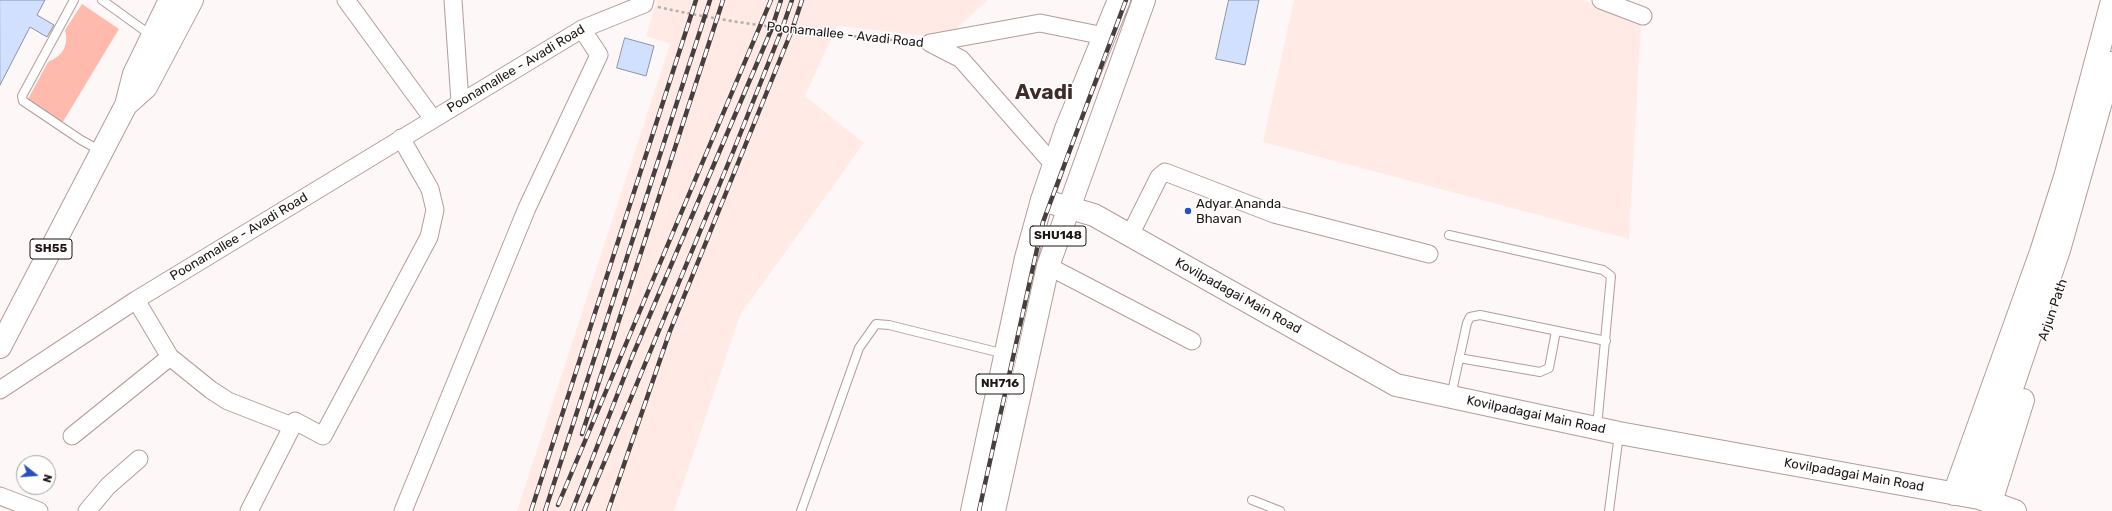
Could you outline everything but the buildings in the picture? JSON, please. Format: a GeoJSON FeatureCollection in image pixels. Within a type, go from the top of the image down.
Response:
{"type":"FeatureCollection","features":[{"type":"Feature","properties":{"kind":"main road","name":"SH55"},"geometry":{"type":"LineString","coordinates":[[126,105],[146,88],[192,0]]}},
{"type":"Feature","properties":{"kind":"main road","name":"SHU148"},"geometry":{"type":"LineString","coordinates":[[1026,258],[1042,200],[1054,164],[1119,0]]}},
{"type":"Feature","properties":{"kind":"main road"},"geometry":{"type":"LineString","coordinates":[[1068,206],[1144,0]]}},
{"type":"Feature","properties":{"kind":"main road","name":"SH55"},"geometry":{"type":"LineString","coordinates":[[0,347],[126,105],[134,74],[168,1]]}},
{"type":"Feature","properties":{"kind":"main road"},"geometry":{"type":"LineString","coordinates":[[1975,499],[2043,244],[2065,177],[2112,1]]}},
{"type":"Feature","properties":{"kind":"main road"},"geometry":{"type":"LineString","coordinates":[[1975,499],[2059,250],[2112,63]]}},
{"type":"Feature","properties":{"kind":"main road","name":"Arjun Path"},"geometry":{"type":"LineString","coordinates":[[1975,499],[2072,252],[2112,117]]}},
{"type":"Feature","properties":{"kind":"main road","name":"Kovilpadagai Main Road"},"geometry":{"type":"LineString","coordinates":[[1042,200],[1068,206],[1094,215],[1396,385],[1619,433],[1975,499],[2015,511]]}},
{"type":"Feature","properties":{"kind":"main road","name":"SHU148"},"geometry":{"type":"LineString","coordinates":[[1048,266],[1068,206]]}},
{"type":"Feature","properties":{"kind":"main road","name":"NH716"},"geometry":{"type":"LineString","coordinates":[[994,511],[1016,357],[1026,258]]}},
{"type":"Feature","properties":{"kind":"main road","name":"NH716"},"geometry":{"type":"LineString","coordinates":[[972,511],[1016,357],[1048,266]]}},
{"type":"Feature","properties":{"kind":"street"},"geometry":{"type":"LineString","coordinates":[[346,0],[433,119]]}},
{"type":"Feature","properties":{"kind":"street"},"geometry":{"type":"LineString","coordinates":[[453,0],[460,102]]}},
{"type":"Feature","properties":{"kind":"street"},"geometry":{"type":"LineString","coordinates":[[1601,0],[1643,16]]}},
{"type":"Feature","properties":{"kind":"street","name":"Poonamallee - Avadi Road"},"geometry":{"type":"LineString","coordinates":[[0,390],[136,300],[460,102],[582,29],[644,2]]}},
{"type":"Feature","properties":{"kind":"street"},"geometry":{"type":"LineString","coordinates":[[930,43],[1040,23],[1104,36]]}},
{"type":"Feature","properties":{"kind":"street"},"geometry":{"type":"LineString","coordinates":[[403,511],[527,208],[599,55],[582,29]]}},
{"type":"Feature","properties":{"kind":"street","name":"Poonamallee - Avadi Road"},"geometry":{"type":"LineString","coordinates":[[930,43],[961,59],[1054,164]]}},
{"type":"Feature","properties":{"kind":"street"},"geometry":{"type":"LineString","coordinates":[[249,511],[295,421],[323,436],[429,237],[435,210],[430,189],[401,138]]}},
{"type":"Feature","properties":{"kind":"street"},"geometry":{"type":"LineString","coordinates":[[1130,236],[1159,176],[1165,172],[1274,214],[1429,254]]}},
{"type":"Feature","properties":{"kind":"street"},"geometry":{"type":"LineString","coordinates":[[1048,266],[1192,341]]}},
{"type":"Feature","properties":{"kind":"street"},"geometry":{"type":"LineString","coordinates":[[136,300],[170,357],[211,390],[228,401],[292,426]]}},
{"type":"Feature","properties":{"kind":"street"},"geometry":{"type":"LineString","coordinates":[[72,436],[170,357]]}},
{"type":"Feature","properties":{"kind":"street"},"geometry":{"type":"LineString","coordinates":[[87,511],[108,486],[140,459]]}},
{"type":"Feature","properties":{"kind":"street"},"geometry":{"type":"LineString","coordinates":[[0,496],[36,510]]}},
{"type":"Feature","properties":{"kind":"lane"},"geometry":{"type":"LineString","coordinates":[[74,0],[22,96],[23,101],[81,140],[102,151]]}},
{"type":"Feature","properties":{"kind":"lane"},"geometry":{"type":"LineString","coordinates":[[102,0],[152,36]]}},
{"type":"Feature","properties":{"kind":"lane"},"geometry":{"type":"LineString","coordinates":[[1449,235],[1607,272],[1611,280],[1597,428]]}},
{"type":"Feature","properties":{"kind":"lane"},"geometry":{"type":"LineString","coordinates":[[1451,397],[1467,322],[1473,316],[1480,316],[1606,341]]}},
{"type":"Feature","properties":{"kind":"lane"},"geometry":{"type":"LineString","coordinates":[[801,511],[859,348],[876,324],[889,325],[1016,357]]}},
{"type":"Feature","properties":{"kind":"lane"},"geometry":{"type":"LineString","coordinates":[[1459,358],[1540,372],[1545,371],[1550,364],[1556,331]]}},
{"type":"Feature","properties":{"kind":"lane"},"geometry":{"type":"LineString","coordinates":[[1609,511],[1619,433]]}},
{"type":"Feature","properties":{"kind":"lane"},"geometry":{"type":"LineString","coordinates":[[1252,500],[1280,511]]}},
{"type":"Feature","properties":{"kind":"path","name":"Poonamallee - Avadi Road"},"geometry":{"type":"LineString","coordinates":[[644,2],[705,17],[772,28],[930,43]]}},
{"type":"Feature","properties":{"kind":"shaded area"},"geometry":{"type":"Polygon","coordinates":[[[657,0],[988,0],[946,38],[837,26],[805,96],[864,143],[740,315],[674,511],[517,511],[670,44],[646,36],[657,0]]]}},
{"type":"Feature","properties":{"kind":"shaded area"},"geometry":{"type":"Polygon","coordinates":[[[1294,0],[1584,0],[1641,23],[1629,239],[1263,142],[1294,0]]]}},
{"type":"Feature","properties":{"kind":"shaded area"},"geometry":{"type":"Polygon","coordinates":[[[82,4],[119,29],[61,125],[26,103],[48,62],[58,57],[64,49],[66,40],[65,30],[82,4]]]}},
{"type":"Feature","properties":{"kind":"railway"},"geometry":{"type":"LineString","coordinates":[[531,511],[696,0]]}},
{"type":"Feature","properties":{"kind":"railway"},"geometry":{"type":"LineString","coordinates":[[545,511],[710,0]]}},
{"type":"Feature","properties":{"kind":"railway"},"geometry":{"type":"LineString","coordinates":[[582,434],[723,0]]}},
{"type":"Feature","properties":{"kind":"railway"},"geometry":{"type":"LineString","coordinates":[[558,505],[771,0]]}},
{"type":"Feature","properties":{"kind":"railway"},"geometry":{"type":"LineString","coordinates":[[572,511],[632,357],[772,28],[781,0]]}},
{"type":"Feature","properties":{"kind":"railway"},"geometry":{"type":"LineString","coordinates":[[584,511],[733,152],[792,0]]}},
{"type":"Feature","properties":{"kind":"railway"},"geometry":{"type":"LineString","coordinates":[[608,511],[670,331],[792,30],[802,0]]}},
{"type":"Feature","properties":{"kind":"railway"},"geometry":{"type":"LineString","coordinates":[[979,511],[1043,222],[1126,0]]}},
{"type":"Feature","properties":{"kind":"place","name":"Adyar Ananda Bhavan"},"geometry":{"type":"Point","coordinates":[1188,211]}},
{"type":"Feature","properties":{"kind":"district","name":"Avadi"},"geometry":{"type":"Point","coordinates":[1044,93]}}]}
